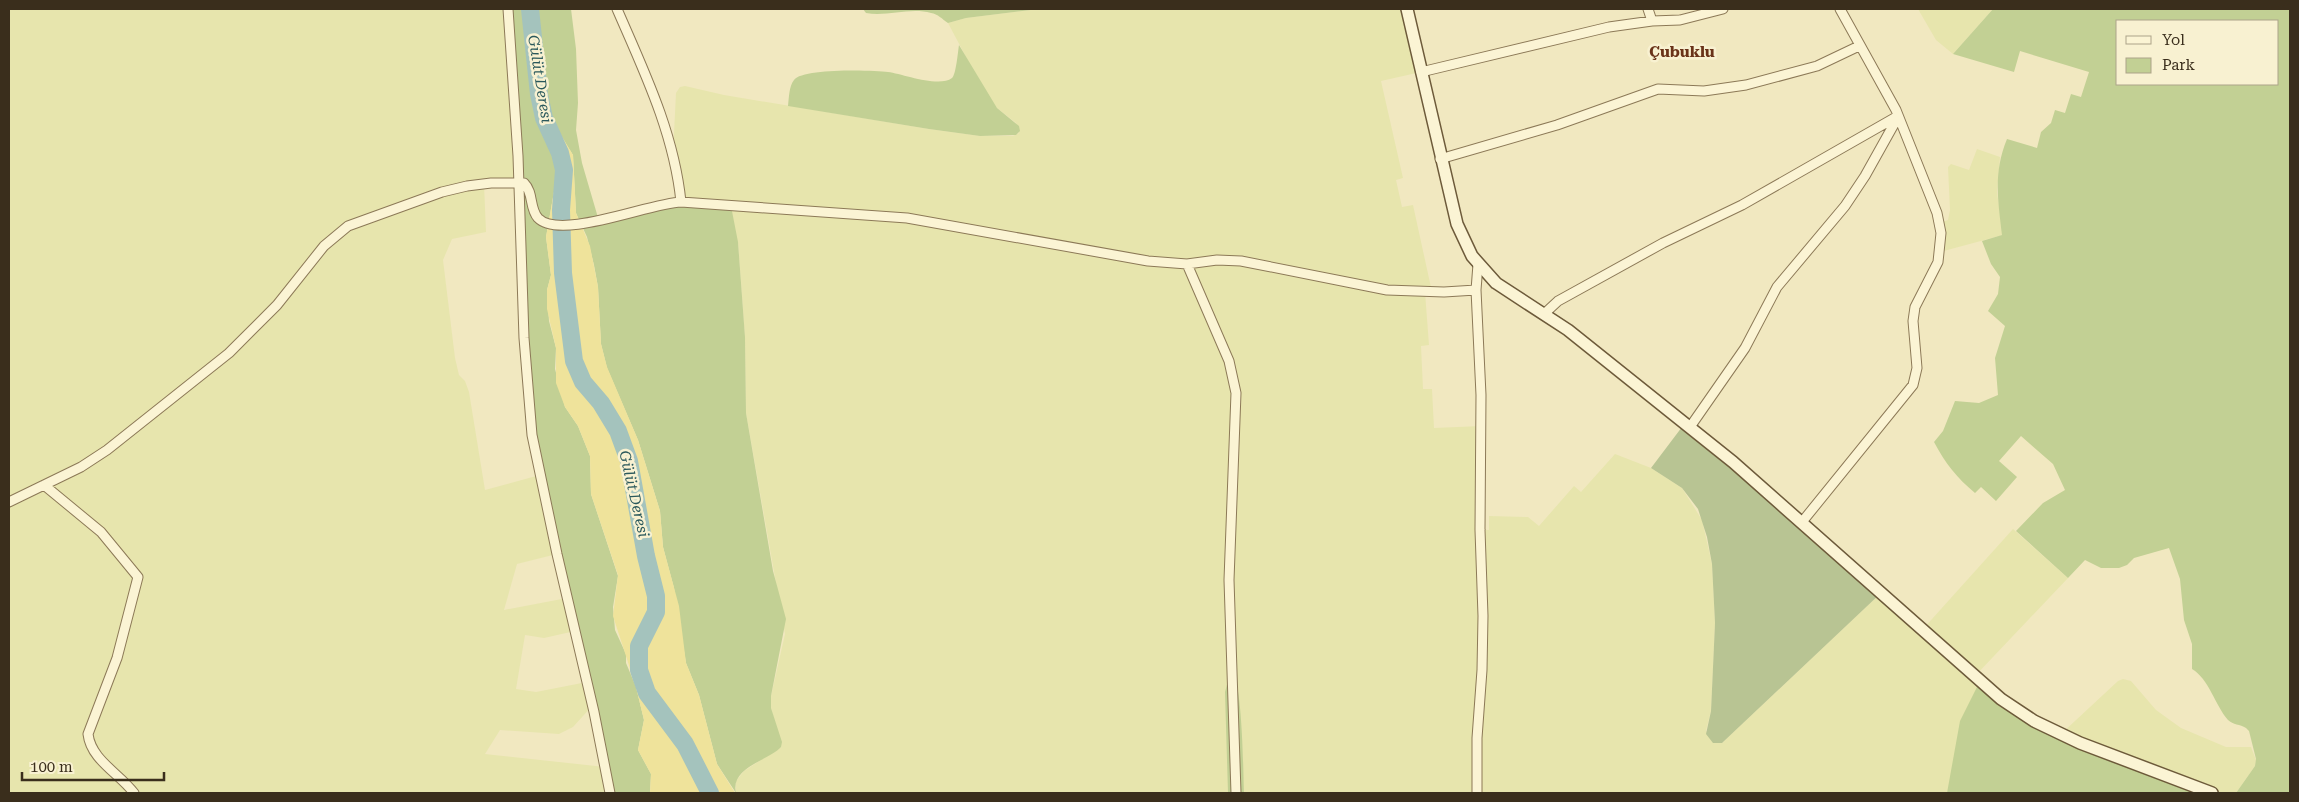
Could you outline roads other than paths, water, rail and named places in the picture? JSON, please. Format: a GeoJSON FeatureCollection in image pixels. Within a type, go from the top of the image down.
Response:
{"type":"FeatureCollection","features":[{"type":"Feature","properties":{"kind":"street"},"geometry":{"type":"LineString","coordinates":[[508,9],[518,182],[524,338],[532,435],[557,554],[594,712],[610,793]]}},
{"type":"Feature","properties":{"kind":"street"},"geometry":{"type":"LineString","coordinates":[[616,9],[664,124],[673,154],[680,202]]}},
{"type":"Feature","properties":{"kind":"street"},"geometry":{"type":"LineString","coordinates":[[1407,9],[1440,159],[1457,224],[1464,243],[1478,264],[1496,283],[1568,330],[1690,428],[1802,522],[1975,676],[2019,712],[2080,743],[2212,793]]}},
{"type":"Feature","properties":{"kind":"street"},"geometry":{"type":"LineString","coordinates":[[1648,9],[1652,21]]}},
{"type":"Feature","properties":{"kind":"street"},"geometry":{"type":"LineString","coordinates":[[1421,72],[1609,27],[1652,21],[1680,20],[1723,9]]}},
{"type":"Feature","properties":{"kind":"street"},"geometry":{"type":"LineString","coordinates":[[1802,522],[1913,385],[1917,368],[1913,321],[1915,307],[1938,262],[1941,233],[1937,213],[1898,116],[1840,9]]}},
{"type":"Feature","properties":{"kind":"street"},"geometry":{"type":"LineString","coordinates":[[1440,159],[1557,125],[1658,90],[1704,91],[1746,85],[1817,66],[1859,46]]}},
{"type":"Feature","properties":{"kind":"street"},"geometry":{"type":"LineString","coordinates":[[1544,314],[1558,301],[1663,243],[1742,205],[1898,116]]}},
{"type":"Feature","properties":{"kind":"street"},"geometry":{"type":"LineString","coordinates":[[1690,428],[1745,348],[1777,287],[1844,206],[1865,176],[1898,116]]}},
{"type":"Feature","properties":{"kind":"street"},"geometry":{"type":"LineString","coordinates":[[9,502],[82,467],[107,450],[229,353],[275,307],[327,243],[348,226],[458,188],[491,183],[524,183],[530,190],[534,212],[538,218],[554,225],[583,224],[614,218],[652,205],[680,202],[906,218],[1148,261],[1187,264],[1241,261],[1387,290],[1444,292],[1476,290]]}},
{"type":"Feature","properties":{"kind":"street"},"geometry":{"type":"LineString","coordinates":[[1187,264],[1229,361],[1236,393],[1229,580],[1236,793]]}},
{"type":"Feature","properties":{"kind":"street"},"geometry":{"type":"LineString","coordinates":[[1477,793],[1476,738],[1482,670],[1483,616],[1480,530],[1482,395],[1476,290],[1478,264]]}},
{"type":"Feature","properties":{"kind":"street"},"geometry":{"type":"LineString","coordinates":[[44,484],[101,532],[138,577],[117,658],[88,734],[89,744],[96,754],[134,793]]}},
{"type":"Feature","properties":{"kind":"waterway","name":"Gülüt Deresi"},"geometry":{"type":"LineString","coordinates":[[530,9],[539,94],[544,118],[560,153],[564,170],[561,210],[563,273],[574,361],[583,382],[601,403],[618,431],[629,461],[646,556],[656,596],[656,612],[639,646],[639,670],[647,693],[685,744],[710,793]]}},
{"type":"Feature","properties":{"kind":"district","name":"Çubuklu"},"geometry":{"type":"Point","coordinates":[1682,52]}}]}
